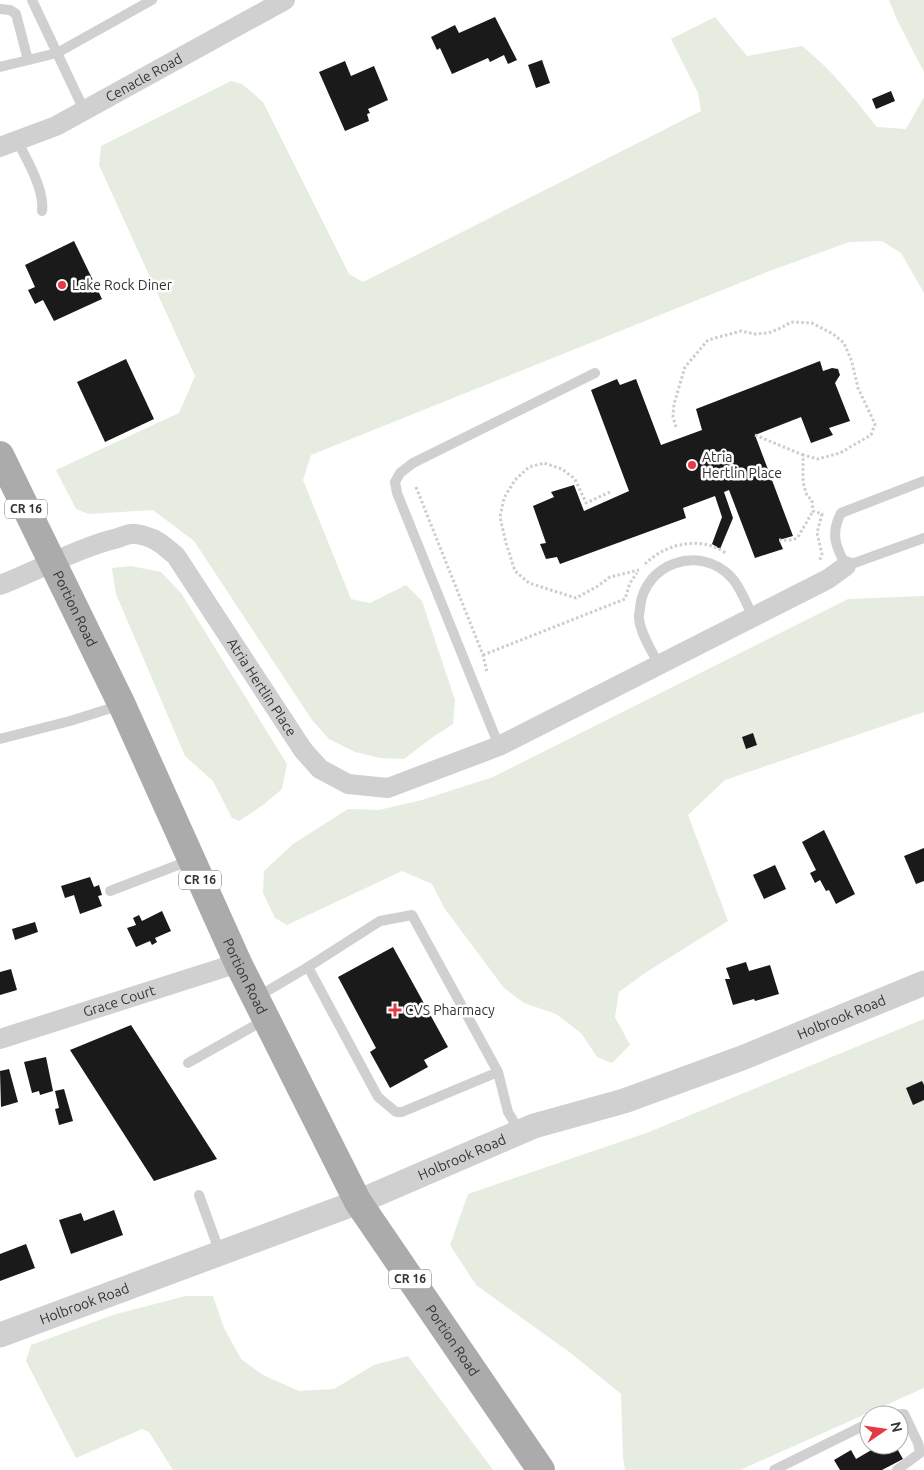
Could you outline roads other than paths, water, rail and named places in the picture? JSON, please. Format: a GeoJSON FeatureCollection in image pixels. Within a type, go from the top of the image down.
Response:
{"type":"FeatureCollection","features":[{"type":"Feature","properties":{"kind":"main road","name":"Portion Road"},"geometry":{"type":"LineString","coordinates":[[0,455],[122,705],[238,963],[358,1202],[541,1470]]}},
{"type":"Feature","properties":{"kind":"street","name":"Cenacle Road"},"geometry":{"type":"LineString","coordinates":[[8,144],[56,126],[285,0]]}},
{"type":"Feature","properties":{"kind":"street","name":"Atria Hertlin Place"},"geometry":{"type":"LineString","coordinates":[[0,585],[106,541],[134,533],[155,538],[176,556],[303,750],[320,769],[348,784],[388,788],[499,746],[828,579],[846,566]]}},
{"type":"Feature","properties":{"kind":"street","name":"Grace Court"},"geometry":{"type":"LineString","coordinates":[[0,1039],[238,963]]}},
{"type":"Feature","properties":{"kind":"street","name":"Holbrook Road"},"geometry":{"type":"LineString","coordinates":[[0,1335],[358,1202],[534,1126],[624,1101],[742,1058],[924,983]]}},
{"type":"Feature","properties":{"kind":"lane"},"geometry":{"type":"LineString","coordinates":[[32,0],[84,110]]}},
{"type":"Feature","properties":{"kind":"lane"},"geometry":{"type":"LineString","coordinates":[[0,67],[57,53],[152,0]]}},
{"type":"Feature","properties":{"kind":"lane"},"geometry":{"type":"LineString","coordinates":[[0,9],[10,10],[16,14],[28,60]]}},
{"type":"Feature","properties":{"kind":"lane"},"geometry":{"type":"LineString","coordinates":[[8,144],[28,162],[43,203],[42,211]]}},
{"type":"Feature","properties":{"kind":"lane"},"geometry":{"type":"LineString","coordinates":[[499,746],[397,494],[395,482],[400,473],[413,463],[595,373]]}},
{"type":"Feature","properties":{"kind":"lane"},"geometry":{"type":"LineString","coordinates":[[924,481],[841,513],[836,523],[835,536],[837,548],[846,566],[924,538]]}},
{"type":"Feature","properties":{"kind":"lane"},"geometry":{"type":"LineString","coordinates":[[659,665],[647,642],[639,619],[641,596],[650,580],[663,568],[680,562],[701,561],[719,567],[732,578],[753,617]]}},
{"type":"Feature","properties":{"kind":"lane"},"geometry":{"type":"LineString","coordinates":[[0,739],[122,705]]}},
{"type":"Feature","properties":{"kind":"lane"},"geometry":{"type":"LineString","coordinates":[[110,891],[192,860]]}},
{"type":"Feature","properties":{"kind":"lane"},"geometry":{"type":"LineString","coordinates":[[188,1063],[260,1008],[308,967],[380,920],[412,915],[498,1072],[508,1112],[520,1132]]}},
{"type":"Feature","properties":{"kind":"lane"},"geometry":{"type":"LineString","coordinates":[[308,967],[378,1097],[396,1112],[402,1112],[498,1072]]}},
{"type":"Feature","properties":{"kind":"lane"},"geometry":{"type":"LineString","coordinates":[[199,1195],[220,1253]]}},
{"type":"Feature","properties":{"kind":"lane"},"geometry":{"type":"LineString","coordinates":[[897,1470],[920,1453],[909,1425]]}},
{"type":"Feature","properties":{"kind":"lane"},"geometry":{"type":"LineString","coordinates":[[780,1469],[859,1428]]}},
{"type":"Feature","properties":{"kind":"place","name":"Lake Rock Diner"},"geometry":{"type":"Point","coordinates":[62,285]}},
{"type":"Feature","properties":{"kind":"place","name":"Atria Hertlin Place"},"geometry":{"type":"Point","coordinates":[692,465]}},
{"type":"Feature","properties":{"kind":"place","name":"CVS Pharmacy"},"geometry":{"type":"Point","coordinates":[395,1010]}}]}
